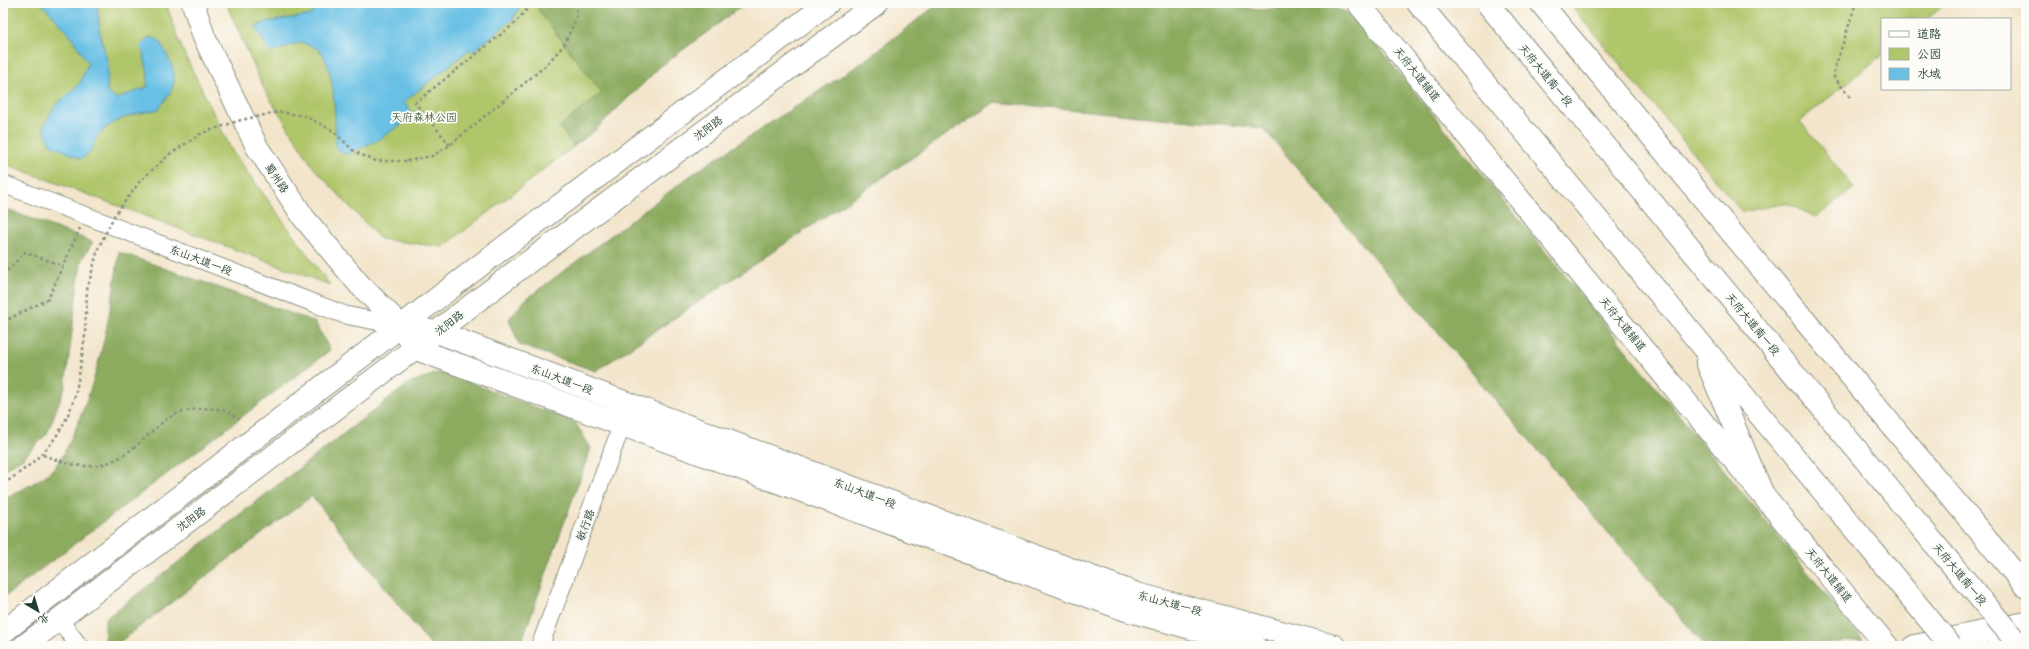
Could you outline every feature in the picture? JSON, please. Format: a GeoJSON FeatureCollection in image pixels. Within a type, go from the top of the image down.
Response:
{"type":"FeatureCollection","features":[{"type":"Feature","properties":{"kind":"main road","name":"蜀州路"},"geometry":{"type":"LineString","coordinates":[[193,3],[204,37],[256,147],[304,218],[359,284],[402,326]]}},
{"type":"Feature","properties":{"kind":"main road"},"geometry":{"type":"LineString","coordinates":[[3,632],[402,326],[828,3]]}},
{"type":"Feature","properties":{"kind":"main road","name":"沈阳路"},"geometry":{"type":"LineString","coordinates":[[24,646],[437,332],[877,3]]}},
{"type":"Feature","properties":{"kind":"main road","name":"天府大道辅道"},"geometry":{"type":"LineString","coordinates":[[1358,3],[1887,646]]}},
{"type":"Feature","properties":{"kind":"main road"},"geometry":{"type":"LineString","coordinates":[[1418,3],[1951,646]]}},
{"type":"Feature","properties":{"kind":"main road","name":"天府大道南一段"},"geometry":{"type":"LineString","coordinates":[[1487,3],[2020,646]]}},
{"type":"Feature","properties":{"kind":"main road"},"geometry":{"type":"LineString","coordinates":[[1542,3],[2026,587]]}},
{"type":"Feature","properties":{"kind":"main road"},"geometry":{"type":"LineString","coordinates":[[402,326],[416,349]]}},
{"type":"Feature","properties":{"kind":"main road","name":"东山大道一段"},"geometry":{"type":"LineString","coordinates":[[402,326],[437,332],[1137,594],[1207,631],[1334,646]]}},
{"type":"Feature","properties":{"kind":"main road"},"geometry":{"type":"LineString","coordinates":[[1698,341],[1763,495]]}},
{"type":"Feature","properties":{"kind":"main road","name":"东山大道一段"},"geometry":{"type":"LineString","coordinates":[[416,349],[1126,610],[1207,631],[1255,646]]}},
{"type":"Feature","properties":{"kind":"main road"},"geometry":{"type":"LineString","coordinates":[[1915,646],[2026,623]]}},
{"type":"Feature","properties":{"kind":"main road"},"geometry":{"type":"LineString","coordinates":[[1998,646],[2026,641]]}},
{"type":"Feature","properties":{"kind":"street","name":"东山大道一段"},"geometry":{"type":"LineString","coordinates":[[3,184],[345,315],[402,326]]}},
{"type":"Feature","properties":{"kind":"street","name":"敏行路"},"geometry":{"type":"LineString","coordinates":[[540,646],[630,405]]}},
{"type":"Feature","properties":{"kind":"street"},"geometry":{"type":"LineString","coordinates":[[59,619],[79,646]]}},
{"type":"Feature","properties":{"kind":"path"},"geometry":{"type":"LineString","coordinates":[[450,145],[415,103],[514,24],[528,8],[526,3]]}},
{"type":"Feature","properties":{"kind":"path"},"geometry":{"type":"LineString","coordinates":[[3,484],[27,469],[43,454],[56,437],[71,410],[85,336],[87,290],[98,249],[114,216],[141,180],[170,154],[202,133],[241,120],[279,112],[306,116],[333,131],[355,152],[376,161],[407,161],[432,156],[450,145],[544,67],[564,45],[576,19],[578,3]]}},
{"type":"Feature","properties":{"kind":"path"},"geometry":{"type":"LineString","coordinates":[[1850,97],[1834,77],[1834,71],[1856,3]]}},
{"type":"Feature","properties":{"kind":"path"},"geometry":{"type":"LineString","coordinates":[[3,322],[48,299],[86,215]]}},
{"type":"Feature","properties":{"kind":"path"},"geometry":{"type":"LineString","coordinates":[[3,275],[25,252],[63,266]]}},
{"type":"Feature","properties":{"kind":"path"},"geometry":{"type":"LineString","coordinates":[[43,454],[68,464],[98,465],[122,457],[140,444],[168,418],[193,409],[223,411],[239,420]]}},
{"type":"Feature","properties":{"kind":"green space"},"geometry":{"type":"Polygon","coordinates":[[[3,3],[166,3],[182,49],[232,151],[330,285],[3,163],[3,3]]]}},
{"type":"Feature","properties":{"kind":"green space","name":"天府森林公园"},"geometry":{"type":"Polygon","coordinates":[[[226,3],[746,3],[661,66],[595,130],[443,247],[380,239],[313,167],[264,89],[226,3]]]}},
{"type":"Feature","properties":{"kind":"green space"},"geometry":{"type":"Polygon","coordinates":[[[539,3],[746,3],[661,66],[595,130],[574,146],[559,127],[602,93],[539,11],[539,3]]]}},
{"type":"Feature","properties":{"kind":"green space"},"geometry":{"type":"Polygon","coordinates":[[[939,3],[1222,3],[1259,10],[1324,4],[1351,14],[1863,640],[1789,646],[1705,646],[1263,128],[995,102],[596,371],[519,345],[509,319],[525,300],[694,173],[860,64],[939,3]]]}},
{"type":"Feature","properties":{"kind":"green space"},"geometry":{"type":"Polygon","coordinates":[[[1569,3],[1947,3],[1928,18],[1881,18],[1881,56],[1800,121],[1854,188],[1816,217],[1786,203],[1742,212],[1569,3]]]}},
{"type":"Feature","properties":{"kind":"green space"},"geometry":{"type":"Polygon","coordinates":[[[3,208],[93,242],[81,261],[65,387],[47,434],[23,458],[3,470],[3,208]]]}},
{"type":"Feature","properties":{"kind":"green space"},"geometry":{"type":"Polygon","coordinates":[[[119,252],[315,322],[330,350],[3,598],[3,498],[14,494],[51,471],[63,455],[70,442],[86,402],[99,360],[109,318],[119,252]]]}},
{"type":"Feature","properties":{"kind":"green space"},"geometry":{"type":"Polygon","coordinates":[[[441,372],[575,422],[591,448],[520,646],[431,646],[312,496],[114,646],[105,646],[105,619],[409,383],[441,372]]]}},
{"type":"Feature","properties":{"kind":"water"},"geometry":{"type":"Polygon","coordinates":[[[41,3],[97,3],[100,33],[108,64],[107,93],[117,99],[147,87],[148,73],[141,46],[149,37],[159,40],[173,68],[174,84],[171,92],[157,110],[133,115],[116,121],[102,131],[97,137],[89,153],[81,159],[50,144],[43,127],[54,107],[80,83],[88,63],[68,32],[41,3]]]}},
{"type":"Feature","properties":{"kind":"water"},"geometry":{"type":"Polygon","coordinates":[[[318,3],[516,3],[519,8],[513,19],[472,52],[470,49],[404,102],[414,116],[378,140],[345,155],[336,147],[334,96],[329,69],[325,58],[319,50],[301,42],[271,53],[255,27],[266,22],[311,15],[318,3]]]}}]}
